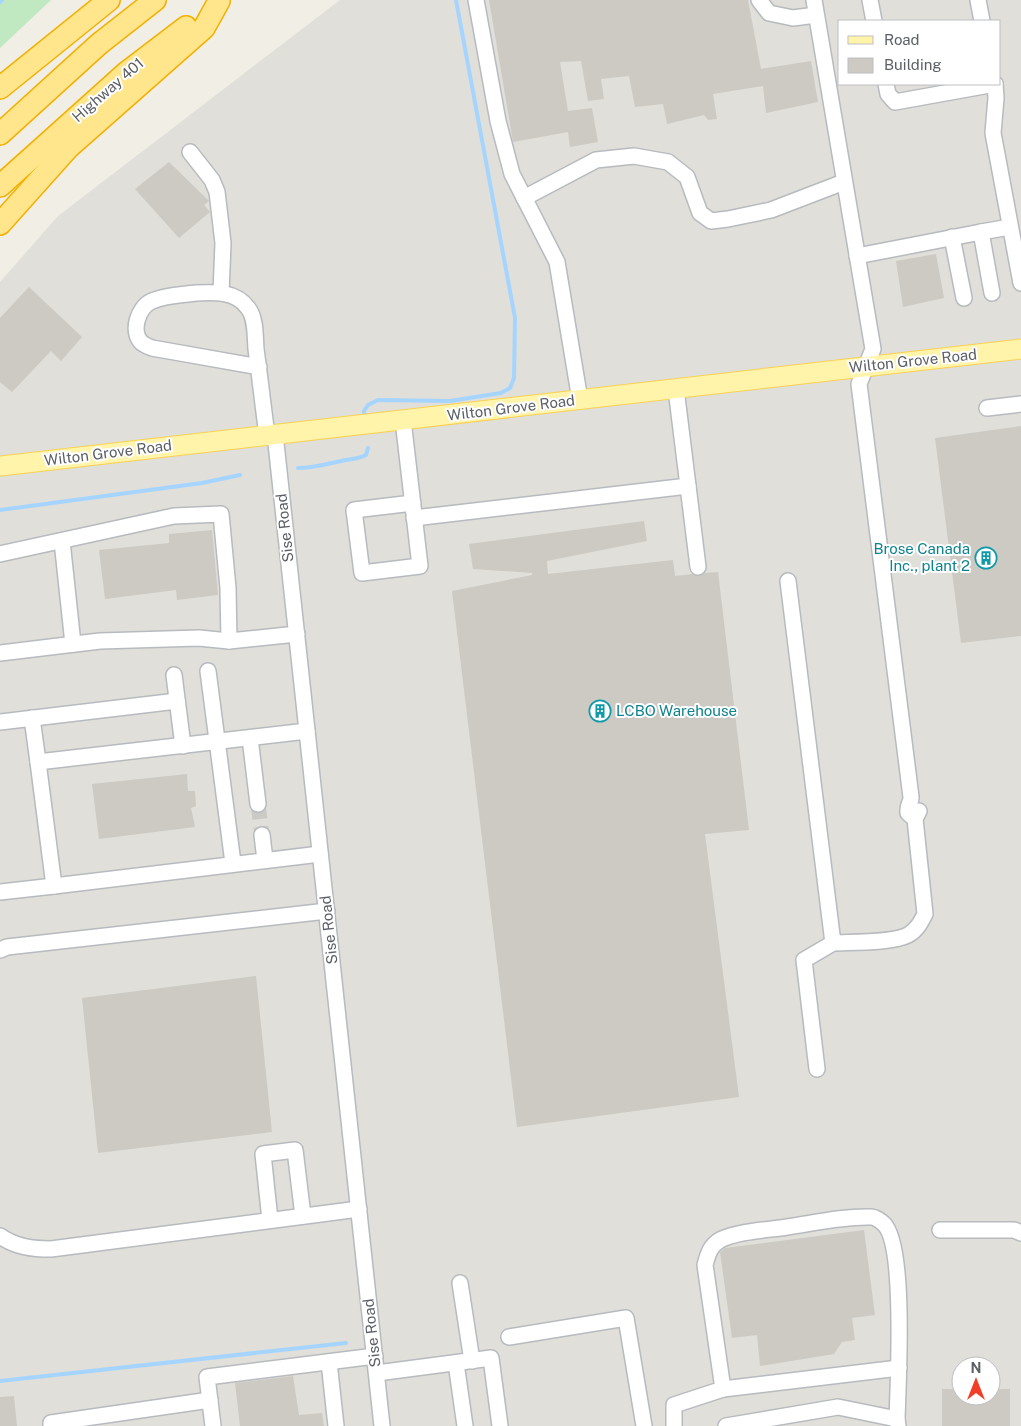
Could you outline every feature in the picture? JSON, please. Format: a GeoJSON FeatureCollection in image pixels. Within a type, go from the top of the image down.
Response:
{"type":"FeatureCollection","features":[{"type":"Feature","properties":{"kind":"highway"},"geometry":{"type":"LineString","coordinates":[[0,88],[108,0]]}},
{"type":"Feature","properties":{"kind":"highway"},"geometry":{"type":"LineString","coordinates":[[0,134],[99,44],[155,0]]}},
{"type":"Feature","properties":{"kind":"highway"},"geometry":{"type":"LineString","coordinates":[[0,224],[68,148],[204,28],[220,0]]}},
{"type":"Feature","properties":{"kind":"highway","name":"Highway 401"},"geometry":{"type":"LineString","coordinates":[[0,186],[127,72],[220,0]]}},
{"type":"Feature","properties":{"kind":"main road","name":"Wilton Grove Road"},"geometry":{"type":"LineString","coordinates":[[0,466],[1021,349]]}},
{"type":"Feature","properties":{"kind":"street"},"geometry":{"type":"LineString","coordinates":[[476,0],[498,121],[512,174],[556,262],[580,400]]}},
{"type":"Feature","properties":{"kind":"street"},"geometry":{"type":"LineString","coordinates":[[759,0],[769,13],[793,18],[816,15]]}},
{"type":"Feature","properties":{"kind":"street"},"geometry":{"type":"LineString","coordinates":[[814,0],[873,349],[859,384],[911,800],[918,803],[920,812],[915,819],[926,914],[919,926],[907,935],[892,939],[833,943],[804,960],[817,1069]]}},
{"type":"Feature","properties":{"kind":"street"},"geometry":{"type":"LineString","coordinates":[[870,0],[874,20]]}},
{"type":"Feature","properties":{"kind":"street"},"geometry":{"type":"LineString","coordinates":[[978,0],[982,20]]}},
{"type":"Feature","properties":{"kind":"street"},"geometry":{"type":"LineString","coordinates":[[886,85],[888,94],[894,102],[989,85]]}},
{"type":"Feature","properties":{"kind":"street"},"geometry":{"type":"LineString","coordinates":[[995,85],[996,98],[992,133],[1021,283]]}},
{"type":"Feature","properties":{"kind":"street"},"geometry":{"type":"LineString","coordinates":[[190,152],[212,180],[217,192],[223,243],[220,293],[212,292],[163,297],[148,303],[138,314],[136,331],[141,342],[152,348],[258,366]]}},
{"type":"Feature","properties":{"kind":"street"},"geometry":{"type":"LineString","coordinates":[[524,198],[596,160],[634,156],[668,162],[687,177],[700,213],[711,221],[771,210],[844,182]]}},
{"type":"Feature","properties":{"kind":"street"},"geometry":{"type":"LineString","coordinates":[[857,256],[1010,227]]}},
{"type":"Feature","properties":{"kind":"street"},"geometry":{"type":"LineString","coordinates":[[981,232],[992,293]]}},
{"type":"Feature","properties":{"kind":"street"},"geometry":{"type":"LineString","coordinates":[[952,237],[964,298]]}},
{"type":"Feature","properties":{"kind":"street","name":"Sise Road"},"geometry":{"type":"LineString","coordinates":[[220,293],[228,293],[248,308],[253,320],[258,366],[271,435],[297,634],[382,1426]]}},
{"type":"Feature","properties":{"kind":"street"},"geometry":{"type":"LineString","coordinates":[[676,389],[698,567]]}},
{"type":"Feature","properties":{"kind":"street"},"geometry":{"type":"LineString","coordinates":[[987,408],[1021,404]]}},
{"type":"Feature","properties":{"kind":"street"},"geometry":{"type":"LineString","coordinates":[[403,420],[413,503],[414,518],[420,566],[362,573],[354,510],[413,503]]}},
{"type":"Feature","properties":{"kind":"street"},"geometry":{"type":"LineString","coordinates":[[414,518],[688,486]]}},
{"type":"Feature","properties":{"kind":"street"},"geometry":{"type":"LineString","coordinates":[[0,554],[174,516],[220,514],[228,588],[230,641]]}},
{"type":"Feature","properties":{"kind":"street"},"geometry":{"type":"LineString","coordinates":[[62,541],[73,644]]}},
{"type":"Feature","properties":{"kind":"street"},"geometry":{"type":"LineString","coordinates":[[788,581],[833,943]]}},
{"type":"Feature","properties":{"kind":"street"},"geometry":{"type":"LineString","coordinates":[[0,653],[100,641],[198,638],[230,641],[297,634]]}},
{"type":"Feature","properties":{"kind":"street"},"geometry":{"type":"LineString","coordinates":[[208,670],[233,863]]}},
{"type":"Feature","properties":{"kind":"street"},"geometry":{"type":"LineString","coordinates":[[174,675],[183,746]]}},
{"type":"Feature","properties":{"kind":"street"},"geometry":{"type":"LineString","coordinates":[[0,722],[177,701]]}},
{"type":"Feature","properties":{"kind":"street"},"geometry":{"type":"LineString","coordinates":[[32,718],[54,886]]}},
{"type":"Feature","properties":{"kind":"street"},"geometry":{"type":"LineString","coordinates":[[38,762],[307,732]]}},
{"type":"Feature","properties":{"kind":"street"},"geometry":{"type":"LineString","coordinates":[[250,738],[258,804]]}},
{"type":"Feature","properties":{"kind":"street"},"geometry":{"type":"LineString","coordinates":[[262,835],[265,860]]}},
{"type":"Feature","properties":{"kind":"street"},"geometry":{"type":"LineString","coordinates":[[0,892],[320,854]]}},
{"type":"Feature","properties":{"kind":"street"},"geometry":{"type":"LineString","coordinates":[[0,950],[26,945],[327,911]]}},
{"type":"Feature","properties":{"kind":"street"},"geometry":{"type":"LineString","coordinates":[[270,1220],[263,1154],[295,1150],[303,1216]]}},
{"type":"Feature","properties":{"kind":"street"},"geometry":{"type":"LineString","coordinates":[[0,1236],[10,1243],[31,1249],[51,1249],[359,1209]]}},
{"type":"Feature","properties":{"kind":"street"},"geometry":{"type":"LineString","coordinates":[[723,1389],[705,1265],[712,1246],[721,1240],[745,1233],[854,1218],[874,1217],[884,1224],[894,1246],[899,1294],[898,1423],[838,1407],[726,1426]]}},
{"type":"Feature","properties":{"kind":"street"},"geometry":{"type":"LineString","coordinates":[[940,1230],[1014,1230],[1021,1233]]}},
{"type":"Feature","properties":{"kind":"street"},"geometry":{"type":"LineString","coordinates":[[460,1283],[472,1361]]}},
{"type":"Feature","properties":{"kind":"street"},"geometry":{"type":"LineString","coordinates":[[509,1337],[626,1318],[644,1426]]}},
{"type":"Feature","properties":{"kind":"street"},"geometry":{"type":"LineString","coordinates":[[213,1426],[208,1377],[375,1356]]}},
{"type":"Feature","properties":{"kind":"street"},"geometry":{"type":"LineString","coordinates":[[377,1374],[491,1358],[500,1426]]}},
{"type":"Feature","properties":{"kind":"street"},"geometry":{"type":"LineString","coordinates":[[329,1362],[336,1426]]}},
{"type":"Feature","properties":{"kind":"street"},"geometry":{"type":"LineString","coordinates":[[456,1363],[465,1426]]}},
{"type":"Feature","properties":{"kind":"street"},"geometry":{"type":"LineString","coordinates":[[674,1426],[674,1405],[723,1389],[899,1368]]}},
{"type":"Feature","properties":{"kind":"street"},"geometry":{"type":"LineString","coordinates":[[52,1426],[51,1422],[210,1400]]}},
{"type":"Feature","properties":{"kind":"shaded area"},"geometry":{"type":"Polygon","coordinates":[[[340,0],[1021,0],[1021,1426],[0,1426],[0,282],[58,216],[340,0]]]}},
{"type":"Feature","properties":{"kind":"green space"},"geometry":{"type":"Polygon","coordinates":[[[0,0],[51,0],[0,48],[0,0]]]}},
{"type":"Feature","properties":{"kind":"building"},"geometry":{"type":"Polygon","coordinates":[[[489,0],[748,0],[761,69],[811,61],[818,102],[766,113],[763,86],[713,94],[717,119],[708,120],[704,115],[667,124],[663,104],[635,107],[629,76],[601,79],[604,99],[588,101],[581,61],[560,62],[568,111],[592,108],[598,142],[570,147],[568,132],[513,142],[489,0]]]}},
{"type":"Feature","properties":{"kind":"building"},"geometry":{"type":"Polygon","coordinates":[[[169,162],[209,201],[204,205],[210,212],[179,238],[135,189],[169,162]]]}},
{"type":"Feature","properties":{"kind":"building"},"geometry":{"type":"Polygon","coordinates":[[[936,254],[944,298],[903,307],[896,261],[936,254]]]}},
{"type":"Feature","properties":{"kind":"building"},"geometry":{"type":"Polygon","coordinates":[[[29,287],[82,337],[61,361],[51,351],[12,392],[0,382],[0,318],[29,287]]]}},
{"type":"Feature","properties":{"kind":"building","name":"Brose Canada Inc., plant 2"},"geometry":{"type":"Polygon","coordinates":[[[1021,426],[1021,636],[961,643],[935,438],[1021,426]]]}},
{"type":"Feature","properties":{"kind":"building","name":"LCBO Warehouse"},"geometry":{"type":"Polygon","coordinates":[[[644,521],[647,541],[547,561],[548,574],[673,560],[675,576],[692,574],[699,576],[705,573],[718,572],[749,830],[705,834],[739,1097],[517,1127],[452,591],[532,575],[532,573],[473,569],[469,544],[644,521]]]}},
{"type":"Feature","properties":{"kind":"building"},"geometry":{"type":"Polygon","coordinates":[[[212,530],[218,595],[177,600],[176,590],[105,599],[99,550],[169,543],[169,534],[212,530]]]}},
{"type":"Feature","properties":{"kind":"building"},"geometry":{"type":"Polygon","coordinates":[[[187,774],[188,791],[195,791],[196,806],[191,808],[195,827],[99,839],[92,784],[187,774]]]}},
{"type":"Feature","properties":{"kind":"building"},"geometry":{"type":"Polygon","coordinates":[[[256,976],[272,1132],[98,1153],[82,998],[256,976]]]}},
{"type":"Feature","properties":{"kind":"building"},"geometry":{"type":"Polygon","coordinates":[[[864,1230],[875,1315],[852,1318],[855,1340],[842,1342],[834,1354],[760,1366],[757,1335],[732,1338],[720,1252],[725,1248],[864,1230]]]}},
{"type":"Feature","properties":{"kind":"building"},"geometry":{"type":"Polygon","coordinates":[[[293,1376],[299,1415],[322,1413],[324,1426],[240,1426],[235,1383],[293,1376]]]}},
{"type":"Feature","properties":{"kind":"building"},"geometry":{"type":"Polygon","coordinates":[[[942,1389],[951,1389],[951,1406],[1001,1406],[1001,1389],[1010,1389],[1010,1426],[942,1426],[942,1389]]]}},
{"type":"Feature","properties":{"kind":"building"},"geometry":{"type":"Polygon","coordinates":[[[14,1396],[17,1426],[0,1426],[0,1397],[14,1396]]]}},
{"type":"Feature","properties":{"kind":"waterway"},"geometry":{"type":"LineString","coordinates":[[364,414],[368,405],[378,400],[450,401],[501,393],[510,388],[514,378],[515,318],[456,0]]}},
{"type":"Feature","properties":{"kind":"waterway"},"geometry":{"type":"LineString","coordinates":[[298,468],[361,457],[366,455],[368,448]]}},
{"type":"Feature","properties":{"kind":"waterway"},"geometry":{"type":"LineString","coordinates":[[0,510],[202,483],[240,475]]}},
{"type":"Feature","properties":{"kind":"waterway"},"geometry":{"type":"LineString","coordinates":[[0,1381],[346,1343]]}},
{"type":"Feature","properties":{"kind":"tunnel"},"geometry":{"type":"LineString","coordinates":[[258,804],[262,835]]}},
{"type":"Feature","properties":{"kind":"place","name":"Brose Canada Inc., plant 2"},"geometry":{"type":"Point","coordinates":[986,558]}},
{"type":"Feature","properties":{"kind":"place","name":"LCBO Warehouse"},"geometry":{"type":"Point","coordinates":[600,711]}}]}
